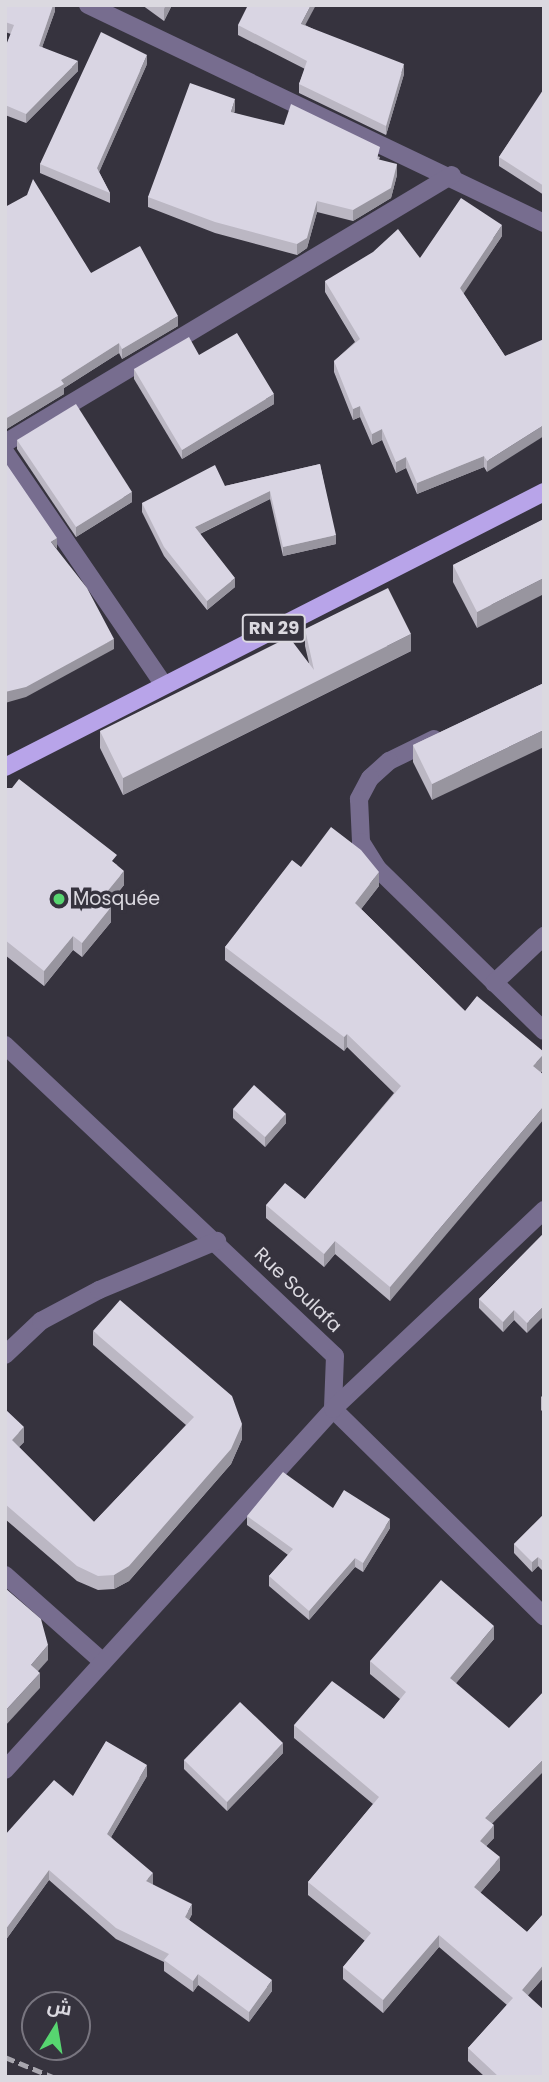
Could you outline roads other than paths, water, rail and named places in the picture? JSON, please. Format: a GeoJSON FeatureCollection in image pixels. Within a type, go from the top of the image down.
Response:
{"type":"FeatureCollection","features":[{"type":"Feature","properties":{"kind":"main road","name":"RN 29"},"geometry":{"type":"LineString","coordinates":[[5,767],[163,684],[544,492]]}},
{"type":"Feature","properties":{"kind":"street"},"geometry":{"type":"LineString","coordinates":[[88,5],[452,176],[544,223]]}},
{"type":"Feature","properties":{"kind":"street"},"geometry":{"type":"LineString","coordinates":[[5,443],[452,176]]}},
{"type":"Feature","properties":{"kind":"street"},"geometry":{"type":"LineString","coordinates":[[5,452],[163,684]]}},
{"type":"Feature","properties":{"kind":"street"},"geometry":{"type":"LineString","coordinates":[[449,732],[389,761],[370,778],[359,799],[361,842],[377,868],[544,1031]]}},
{"type":"Feature","properties":{"kind":"street"},"geometry":{"type":"LineString","coordinates":[[494,983],[544,936]]}},
{"type":"Feature","properties":{"kind":"street","name":"Rue Soulafa"},"geometry":{"type":"LineString","coordinates":[[5,1045],[217,1241],[335,1356],[332,1409]]}},
{"type":"Feature","properties":{"kind":"street"},"geometry":{"type":"LineString","coordinates":[[5,1770],[332,1409],[544,1210]]}},
{"type":"Feature","properties":{"kind":"street"},"geometry":{"type":"LineString","coordinates":[[5,1355],[41,1321],[87,1296],[217,1241]]}},
{"type":"Feature","properties":{"kind":"street"},"geometry":{"type":"LineString","coordinates":[[332,1409],[544,1616]]}},
{"type":"Feature","properties":{"kind":"street"},"geometry":{"type":"LineString","coordinates":[[5,1575],[103,1662]]}},
{"type":"Feature","properties":{"kind":"railway"},"geometry":{"type":"LineString","coordinates":[[5,2057],[53,2077]]}},
{"type":"Feature","properties":{"kind":"place","name":"Mosquée"},"geometry":{"type":"Point","coordinates":[59,899]}}]}
